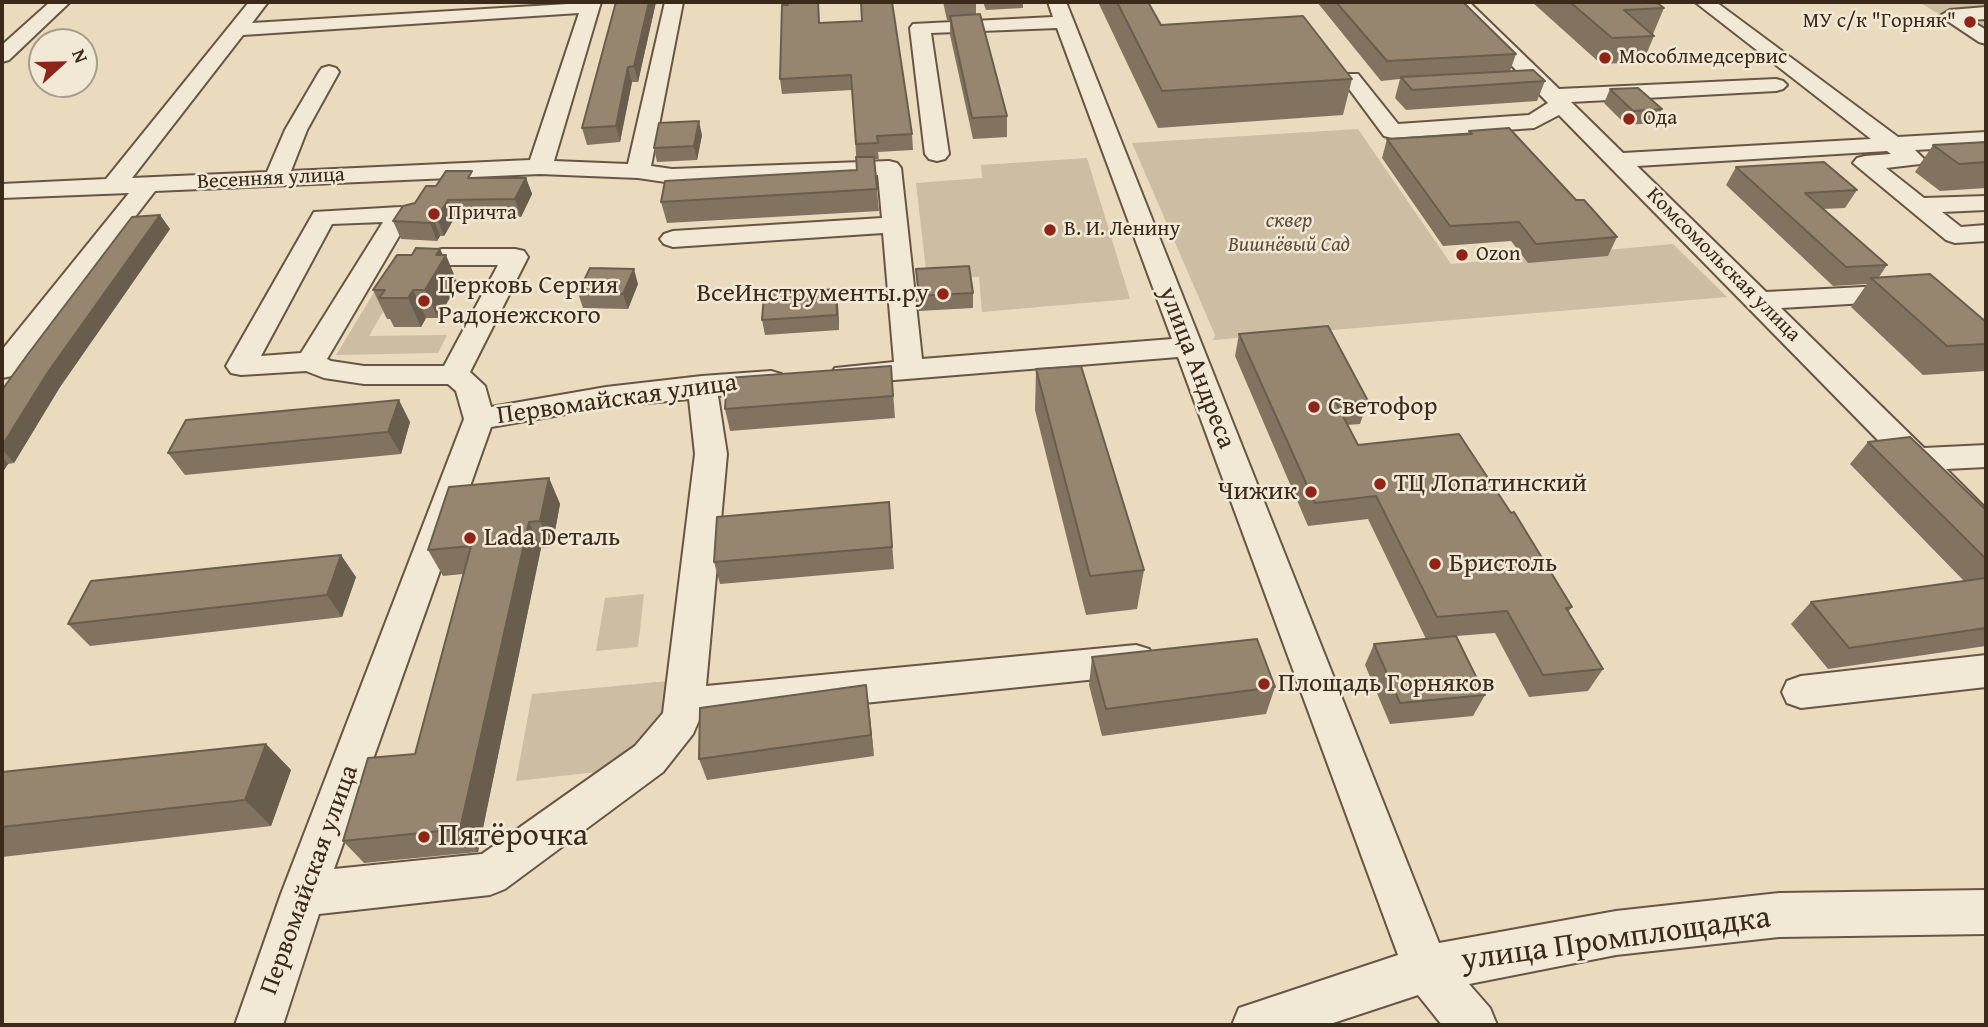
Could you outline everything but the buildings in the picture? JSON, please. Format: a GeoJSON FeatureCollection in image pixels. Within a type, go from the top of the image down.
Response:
{"type":"FeatureCollection","features":[{"type":"Feature","properties":{"kind":"street"},"geometry":{"type":"LineString","coordinates":[[2,56],[10,42],[61,2]]}},
{"type":"Feature","properties":{"kind":"street"},"geometry":{"type":"LineString","coordinates":[[113,186],[259,2]]}},
{"type":"Feature","properties":{"kind":"street"},"geometry":{"type":"LineString","coordinates":[[638,170],[674,2]]}},
{"type":"Feature","properties":{"kind":"street","name":"Комсомольская улица"},"geometry":{"type":"LineString","coordinates":[[1459,2],[1542,90],[1617,160],[1986,529]]}},
{"type":"Feature","properties":{"kind":"street"},"geometry":{"type":"LineString","coordinates":[[1704,2],[1912,159],[1865,163],[1955,234],[1986,233]]}},
{"type":"Feature","properties":{"kind":"street"},"geometry":{"type":"LineString","coordinates":[[237,30],[591,5],[540,167]]}},
{"type":"Feature","properties":{"kind":"street"},"geometry":{"type":"LineString","coordinates":[[937,154],[920,28],[1060,12]]}},
{"type":"Feature","properties":{"kind":"street","name":"улица Андреса"},"geometry":{"type":"LineString","coordinates":[[1060,12],[1426,969]]}},
{"type":"Feature","properties":{"kind":"street"},"geometry":{"type":"LineString","coordinates":[[1986,13],[1950,16],[1986,38]]}},
{"type":"Feature","properties":{"kind":"street"},"geometry":{"type":"LineString","coordinates":[[276,179],[296,130],[329,72]]}},
{"type":"Feature","properties":{"kind":"street"},"geometry":{"type":"LineString","coordinates":[[1364,86],[1392,131],[1534,121],[1542,90],[1776,85]]}},
{"type":"Feature","properties":{"kind":"street"},"geometry":{"type":"LineString","coordinates":[[1617,160],[1986,139]]}},
{"type":"Feature","properties":{"kind":"street","name":"Весенняя улица"},"geometry":{"type":"LineString","coordinates":[[2,191],[540,167],[638,170],[672,176],[889,168],[894,225]]}},
{"type":"Feature","properties":{"kind":"street"},"geometry":{"type":"LineString","coordinates":[[2,369],[148,184]]}},
{"type":"Feature","properties":{"kind":"street"},"geometry":{"type":"LineString","coordinates":[[332,201],[411,202],[310,362],[241,366],[332,201]]}},
{"type":"Feature","properties":{"kind":"street"},"geometry":{"type":"LineString","coordinates":[[323,217],[411,202]]}},
{"type":"Feature","properties":{"kind":"street"},"geometry":{"type":"LineString","coordinates":[[1919,206],[1986,203]]}},
{"type":"Feature","properties":{"kind":"street"},"geometry":{"type":"LineString","coordinates":[[673,239],[894,225],[909,370]]}},
{"type":"Feature","properties":{"kind":"street"},"geometry":{"type":"LineString","coordinates":[[442,257],[515,257],[454,375]]}},
{"type":"Feature","properties":{"kind":"street"},"geometry":{"type":"LineString","coordinates":[[1758,301],[1884,294]]}},
{"type":"Feature","properties":{"kind":"street","name":"Первомайская улица"},"geometry":{"type":"LineString","coordinates":[[259,1025],[303,894],[479,419],[606,397],[702,386],[1188,347]]}},
{"type":"Feature","properties":{"kind":"street"},"geometry":{"type":"LineString","coordinates":[[303,894],[489,874],[649,758],[679,722],[685,705],[711,454],[702,386]]}},
{"type":"Feature","properties":{"kind":"street"},"geometry":{"type":"LineString","coordinates":[[1917,459],[1986,456]]}},
{"type":"Feature","properties":{"kind":"street"},"geometry":{"type":"LineString","coordinates":[[685,705],[1168,657]]}},
{"type":"Feature","properties":{"kind":"street"},"geometry":{"type":"LineString","coordinates":[[1801,692],[1986,671]]}},
{"type":"Feature","properties":{"kind":"street","name":"улица Промплощадка"},"geometry":{"type":"LineString","coordinates":[[1256,1025],[1426,969],[1616,933],[1766,916],[1986,912]]}},
{"type":"Feature","properties":{"kind":"street"},"geometry":{"type":"LineString","coordinates":[[1426,969],[1473,1025]]}},
{"type":"Feature","properties":{"kind":"lane"},"geometry":{"type":"LineString","coordinates":[[310,362],[324,369],[364,375],[454,375],[470,386],[479,419]]}},
{"type":"Feature","properties":{"kind":"green space","name":"МУ с/к \"Горняк\""},"geometry":{"type":"Polygon","coordinates":[[[1919,2],[1986,2],[1986,43],[1919,2]]]}},
{"type":"Feature","properties":{"kind":"green space","name":"сквер Вишнёвый Сад"},"geometry":{"type":"Polygon","coordinates":[[[1358,129],[1451,264],[1673,244],[1727,297],[1213,340],[1215,335],[1132,143],[1358,129]]]}},
{"type":"Feature","properties":{"kind":"green space"},"geometry":{"type":"Polygon","coordinates":[[[1087,158],[1130,299],[982,312],[979,277],[927,279],[916,183],[982,178],[981,165],[1087,158]]]}},
{"type":"Feature","properties":{"kind":"green space"},"geometry":{"type":"Polygon","coordinates":[[[387,271],[407,271],[369,336],[447,335],[438,353],[336,355],[387,271]]]}},
{"type":"Feature","properties":{"kind":"green space"},"geometry":{"type":"Polygon","coordinates":[[[644,594],[638,647],[596,651],[605,598],[644,594]]]}},
{"type":"Feature","properties":{"kind":"green space"},"geometry":{"type":"Polygon","coordinates":[[[679,680],[676,712],[615,770],[516,781],[532,694],[679,680]]]}},
{"type":"Feature","properties":{"kind":"place","name":"МУ с/к \"Горняк\""},"geometry":{"type":"Point","coordinates":[1970,22]}},
{"type":"Feature","properties":{"kind":"place","name":"Мособлмедсервис"},"geometry":{"type":"Point","coordinates":[1605,58]}},
{"type":"Feature","properties":{"kind":"place","name":"Ода"},"geometry":{"type":"Point","coordinates":[1629,119]}},
{"type":"Feature","properties":{"kind":"place","name":"Причта"},"geometry":{"type":"Point","coordinates":[434,214]}},
{"type":"Feature","properties":{"kind":"place","name":"В. И. Ленину"},"geometry":{"type":"Point","coordinates":[1050,230]}},
{"type":"Feature","properties":{"kind":"place","name":"Ozon"},"geometry":{"type":"Point","coordinates":[1462,255]}},
{"type":"Feature","properties":{"kind":"place","name":"ВсеИнструменты.ру"},"geometry":{"type":"Point","coordinates":[943,294]}},
{"type":"Feature","properties":{"kind":"place","name":"Церковь Сергия Радонежского"},"geometry":{"type":"Point","coordinates":[424,301]}},
{"type":"Feature","properties":{"kind":"place","name":"Светофор"},"geometry":{"type":"Point","coordinates":[1314,407]}},
{"type":"Feature","properties":{"kind":"place","name":"ТЦ Лопатинский"},"geometry":{"type":"Point","coordinates":[1380,484]}},
{"type":"Feature","properties":{"kind":"place","name":"Чижик"},"geometry":{"type":"Point","coordinates":[1311,492]}},
{"type":"Feature","properties":{"kind":"place","name":"Lada Dеталь"},"geometry":{"type":"Point","coordinates":[470,538]}},
{"type":"Feature","properties":{"kind":"place","name":"Бристоль"},"geometry":{"type":"Point","coordinates":[1435,564]}},
{"type":"Feature","properties":{"kind":"place","name":"Площадь Горняков"},"geometry":{"type":"Point","coordinates":[1264,684]}},
{"type":"Feature","properties":{"kind":"place","name":"Пятёрочка"},"geometry":{"type":"Point","coordinates":[424,837]}}]}
